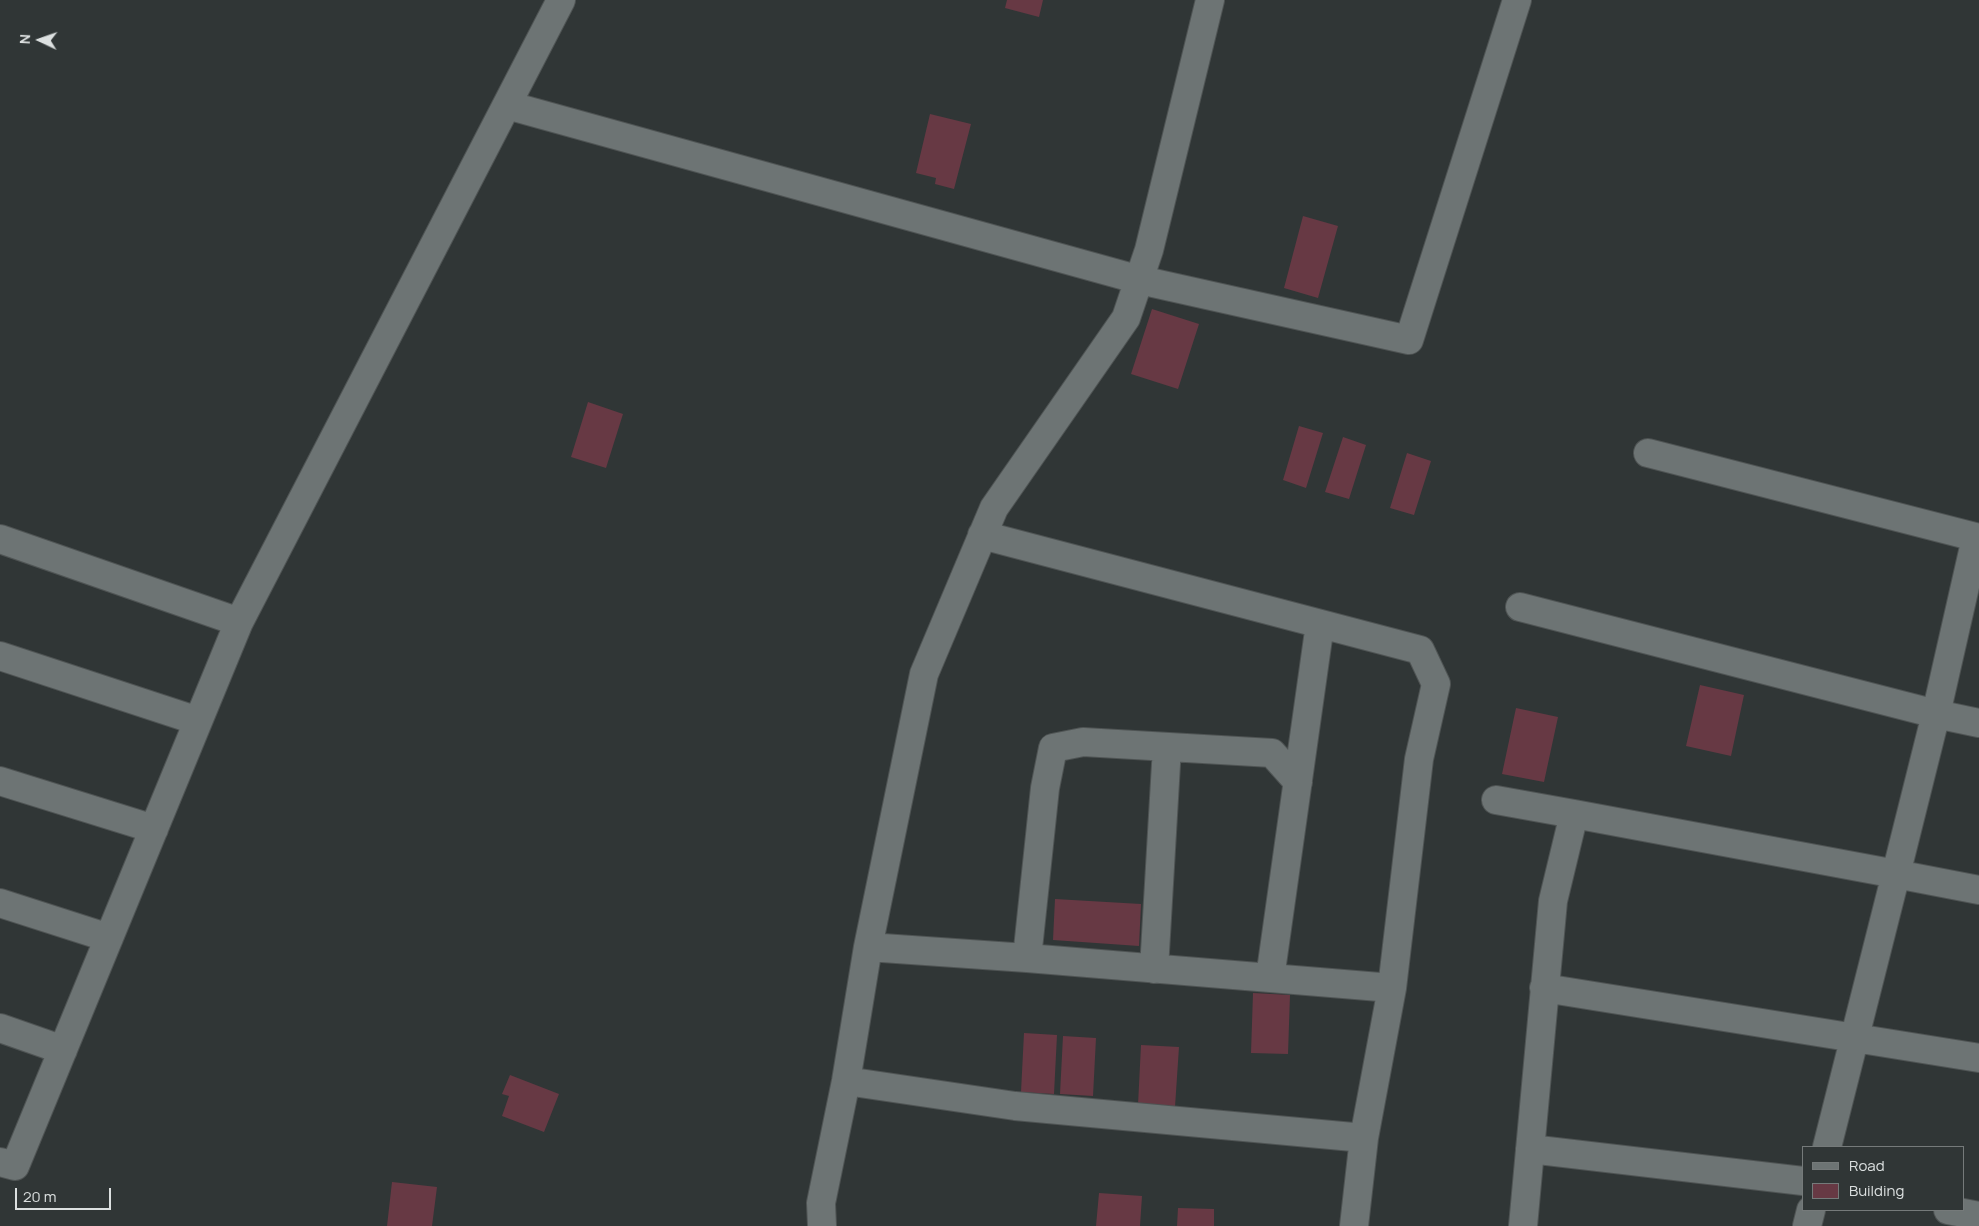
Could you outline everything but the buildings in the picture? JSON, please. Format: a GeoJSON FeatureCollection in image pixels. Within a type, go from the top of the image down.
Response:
{"type":"FeatureCollection","features":[{"type":"Feature","properties":{"kind":"street"},"geometry":{"type":"LineString","coordinates":[[0,1162],[15,1166],[239,622],[561,0]]}},
{"type":"Feature","properties":{"kind":"street"},"geometry":{"type":"LineString","coordinates":[[822,1226],[821,1203],[846,1081],[868,947],[924,674],[994,508],[1126,318],[1149,250],[1210,0]]}},
{"type":"Feature","properties":{"kind":"street"},"geometry":{"type":"LineString","coordinates":[[507,105],[1140,280],[1408,340],[1517,0]]}},
{"type":"Feature","properties":{"kind":"street"},"geometry":{"type":"LineString","coordinates":[[1648,453],[1977,538],[1936,714],[1826,1146]]}},
{"type":"Feature","properties":{"kind":"street"},"geometry":{"type":"LineString","coordinates":[[982,535],[1420,650],[1436,684],[1419,759],[1392,988],[1364,1138],[1354,1226]]}},
{"type":"Feature","properties":{"kind":"street"},"geometry":{"type":"LineString","coordinates":[[0,539],[239,622]]}},
{"type":"Feature","properties":{"kind":"street"},"geometry":{"type":"LineString","coordinates":[[1520,607],[1936,714],[1979,722]]}},
{"type":"Feature","properties":{"kind":"street"},"geometry":{"type":"LineString","coordinates":[[1270,978],[1320,624]]}},
{"type":"Feature","properties":{"kind":"street"},"geometry":{"type":"LineString","coordinates":[[0,656],[198,721]]}},
{"type":"Feature","properties":{"kind":"street"},"geometry":{"type":"LineString","coordinates":[[1027,958],[1045,788],[1053,748],[1083,742],[1272,753],[1298,782]]}},
{"type":"Feature","properties":{"kind":"street"},"geometry":{"type":"LineString","coordinates":[[1154,969],[1167,747]]}},
{"type":"Feature","properties":{"kind":"street"},"geometry":{"type":"LineString","coordinates":[[0,781],[154,829]]}},
{"type":"Feature","properties":{"kind":"street"},"geometry":{"type":"LineString","coordinates":[[1496,800],[1979,890]]}},
{"type":"Feature","properties":{"kind":"street"},"geometry":{"type":"LineString","coordinates":[[1523,1226],[1553,901],[1574,814]]}},
{"type":"Feature","properties":{"kind":"street"},"geometry":{"type":"LineString","coordinates":[[0,903],[109,938]]}},
{"type":"Feature","properties":{"kind":"street"},"geometry":{"type":"LineString","coordinates":[[868,947],[1392,988]]}},
{"type":"Feature","properties":{"kind":"street"},"geometry":{"type":"LineString","coordinates":[[1544,988],[1979,1058]]}},
{"type":"Feature","properties":{"kind":"street"},"geometry":{"type":"LineString","coordinates":[[0,1028],[63,1050]]}},
{"type":"Feature","properties":{"kind":"street"},"geometry":{"type":"LineString","coordinates":[[846,1081],[1015,1106],[1364,1138]]}},
{"type":"Feature","properties":{"kind":"street"},"geometry":{"type":"LineString","coordinates":[[1530,1149],[1802,1181]]}},
{"type":"Feature","properties":{"kind":"street"},"geometry":{"type":"LineString","coordinates":[[1807,1226],[1811,1211]]}},
{"type":"Feature","properties":{"kind":"street"},"geometry":{"type":"LineString","coordinates":[[1953,1211],[1979,1216]]}}]}
